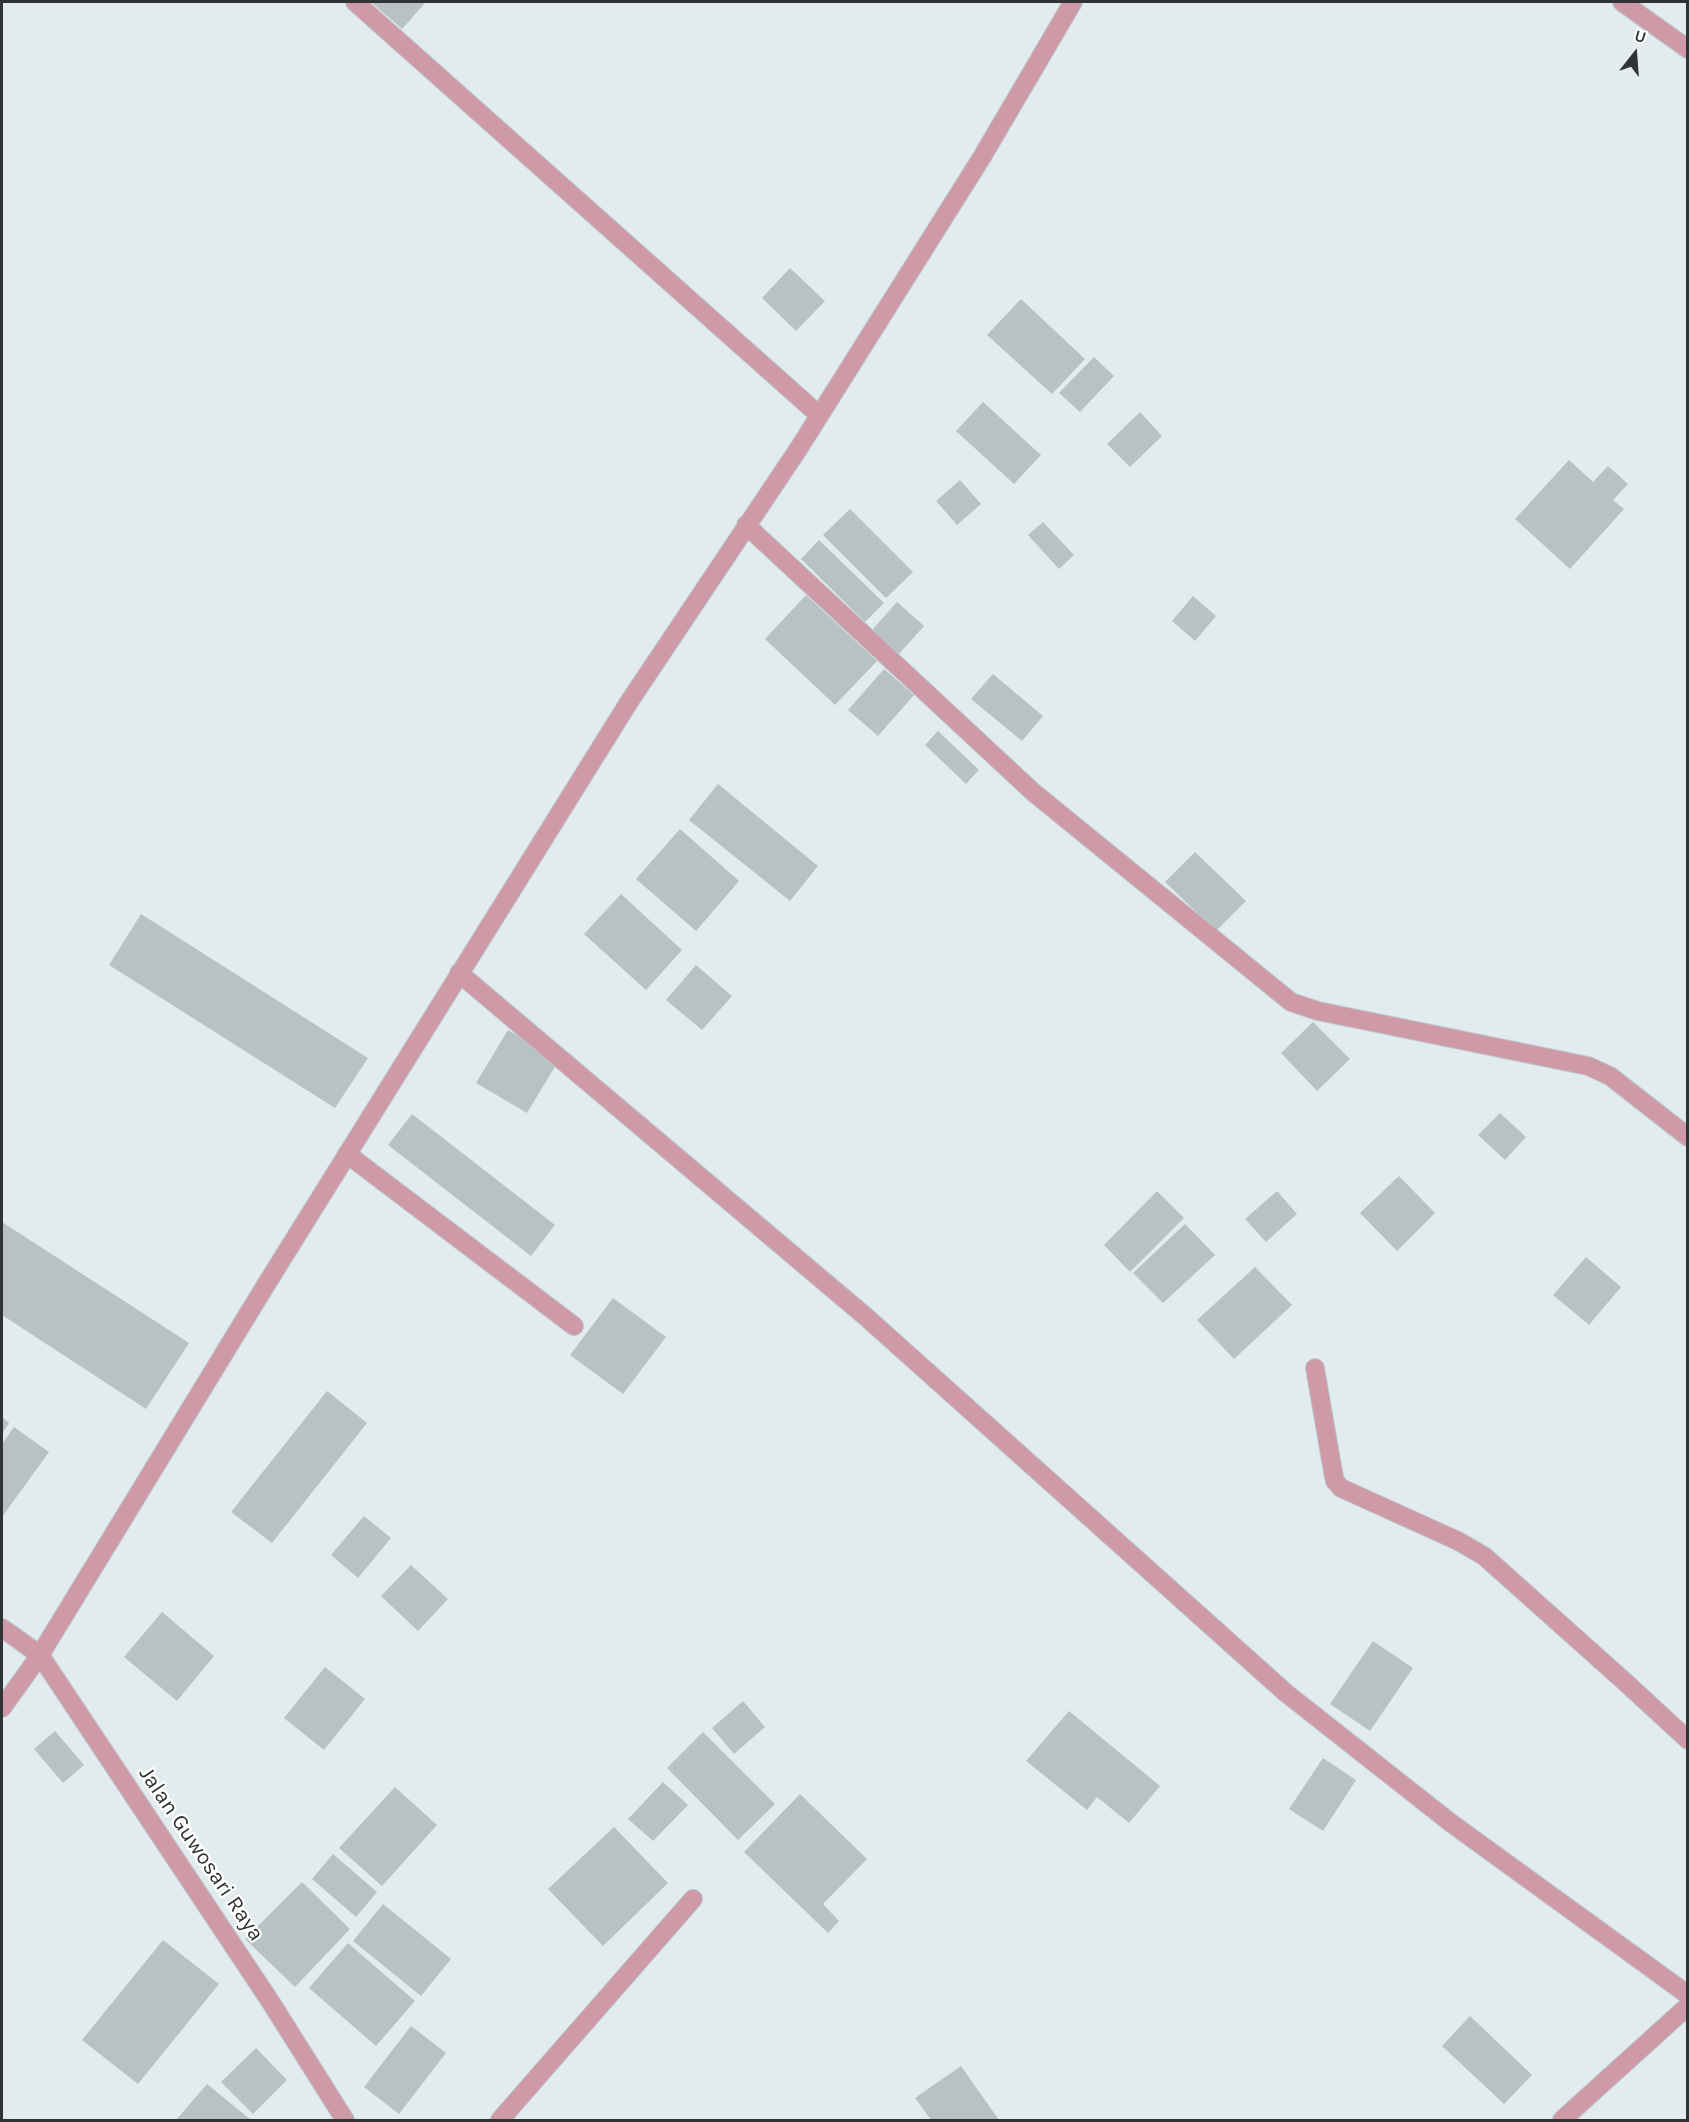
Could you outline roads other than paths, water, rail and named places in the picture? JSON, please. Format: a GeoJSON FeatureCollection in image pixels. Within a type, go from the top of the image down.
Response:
{"type":"FeatureCollection","features":[{"type":"Feature","properties":{"kind":"street"},"geometry":{"type":"LineString","coordinates":[[355,2],[819,415]]}},
{"type":"Feature","properties":{"kind":"street"},"geometry":{"type":"LineString","coordinates":[[2,1708],[40,1655],[347,1154],[629,702],[819,415],[982,157],[1073,2]]}},
{"type":"Feature","properties":{"kind":"street"},"geometry":{"type":"LineString","coordinates":[[1623,2],[1688,49]]}},
{"type":"Feature","properties":{"kind":"street"},"geometry":{"type":"LineString","coordinates":[[746,525],[1033,792],[1291,1002],[1318,1011],[1588,1066],[1610,1076],[1688,1137]]}},
{"type":"Feature","properties":{"kind":"street"},"geometry":{"type":"LineString","coordinates":[[459,973],[865,1316],[1286,1693],[1451,1823],[1688,1995]]}},
{"type":"Feature","properties":{"kind":"street"},"geometry":{"type":"LineString","coordinates":[[347,1154],[574,1326]]}},
{"type":"Feature","properties":{"kind":"street"},"geometry":{"type":"LineString","coordinates":[[1315,1368],[1333,1472],[1335,1481],[1341,1488],[1458,1541],[1484,1556],[1688,1740]]}},
{"type":"Feature","properties":{"kind":"street","name":"Jalan Guwosari Raya"},"geometry":{"type":"LineString","coordinates":[[2,1628],[40,1655],[270,2001],[345,2121]]}},
{"type":"Feature","properties":{"kind":"street"},"geometry":{"type":"LineString","coordinates":[[500,2121],[693,1899]]}},
{"type":"Feature","properties":{"kind":"street"},"geometry":{"type":"LineString","coordinates":[[1562,2121],[1688,2006]]}}]}
